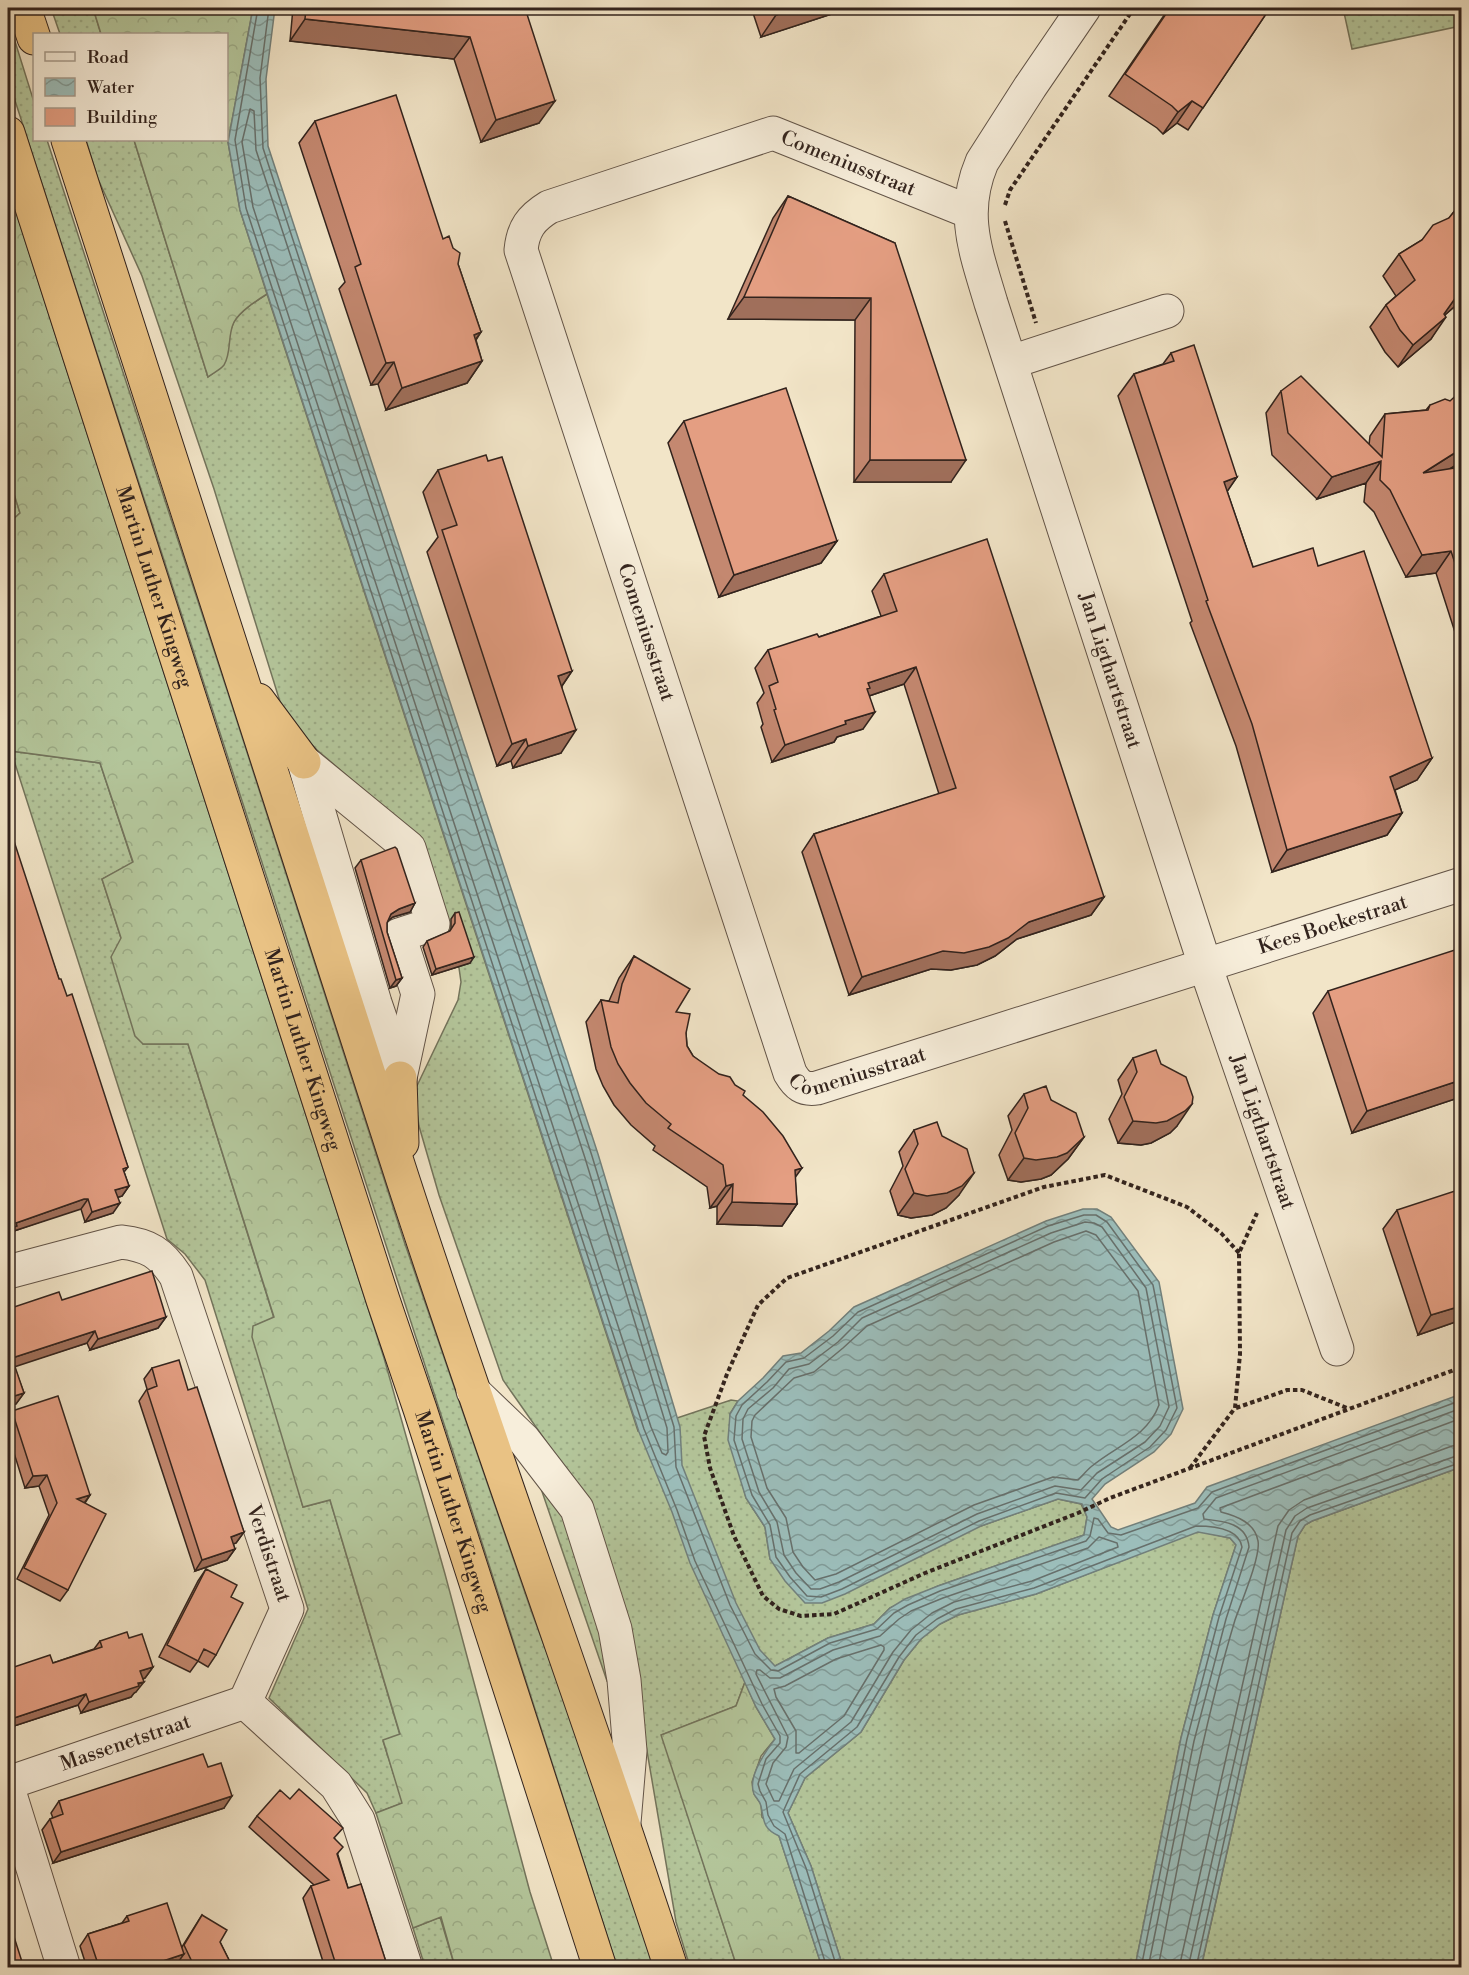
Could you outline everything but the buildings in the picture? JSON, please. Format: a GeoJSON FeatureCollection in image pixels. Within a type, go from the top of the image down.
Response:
{"type":"FeatureCollection","features":[{"type":"Feature","properties":{"kind":"highway"},"geometry":{"type":"LineString","coordinates":[[24,8],[33,35]]}},
{"type":"Feature","properties":{"kind":"highway","name":"Martin Luther Kingweg"},"geometry":{"type":"LineString","coordinates":[[8,133],[379,1289],[420,1409],[600,1968]]}},
{"type":"Feature","properties":{"kind":"highway"},"geometry":{"type":"LineString","coordinates":[[68,141],[473,1391],[624,1823],[671,1968]]}},
{"type":"Feature","properties":{"kind":"highway"},"geometry":{"type":"LineString","coordinates":[[242,680],[304,762]]}},
{"type":"Feature","properties":{"kind":"highway"},"geometry":{"type":"LineString","coordinates":[[400,1078],[404,1181]]}},
{"type":"Feature","properties":{"kind":"street","name":"Jan Ligthartstraat"},"geometry":{"type":"LineString","coordinates":[[1084,8],[982,162],[970,212],[977,254],[1205,965],[1337,1349]]}},
{"type":"Feature","properties":{"kind":"street","name":"Comeniusstraat"},"geometry":{"type":"LineString","coordinates":[[970,212],[772,133],[549,207],[527,224],[522,236],[521,250],[787,1062],[796,1083],[807,1089],[817,1088],[1205,965]]}},
{"type":"Feature","properties":{"kind":"street"},"geometry":{"type":"LineString","coordinates":[[1011,362],[1167,311]]}},
{"type":"Feature","properties":{"kind":"street"},"geometry":{"type":"LineString","coordinates":[[304,762],[409,848],[433,924],[358,949]]}},
{"type":"Feature","properties":{"kind":"street"},"geometry":{"type":"LineString","coordinates":[[304,762],[358,949],[400,1078]]}},
{"type":"Feature","properties":{"kind":"street","name":"Kees Boekestraat"},"geometry":{"type":"LineString","coordinates":[[1205,965],[1461,884]]}},
{"type":"Feature","properties":{"kind":"street"},"geometry":{"type":"LineString","coordinates":[[399,936],[418,994],[400,1078]]}},
{"type":"Feature","properties":{"kind":"street","name":"Verdistraat"},"geometry":{"type":"LineString","coordinates":[[8,1272],[121,1242],[140,1244],[154,1252],[166,1261],[176,1276],[286,1609],[245,1702]]}},
{"type":"Feature","properties":{"kind":"street"},"geometry":{"type":"LineString","coordinates":[[473,1391],[524,1440],[577,1509],[615,1629],[624,1680],[630,1751],[624,1823]]}},
{"type":"Feature","properties":{"kind":"street"},"geometry":{"type":"LineString","coordinates":[[245,1702],[336,1785],[358,1820],[406,1968]]}},
{"type":"Feature","properties":{"kind":"street","name":"Massenetstraat"},"geometry":{"type":"LineString","coordinates":[[8,1783],[245,1702]]}},
{"type":"Feature","properties":{"kind":"street"},"geometry":{"type":"LineString","coordinates":[[8,1788],[64,1968]]}},
{"type":"Feature","properties":{"kind":"path"},"geometry":{"type":"LineString","coordinates":[[1045,351],[1004,219],[1005,204],[1011,190],[1134,8]]}},
{"type":"Feature","properties":{"kind":"path"},"geometry":{"type":"LineString","coordinates":[[1190,1469],[1235,1408],[1240,1354],[1239,1253],[1221,1233],[1187,1208],[1105,1175],[1044,1187],[787,1278],[758,1305],[727,1374],[704,1436],[710,1468],[734,1536],[763,1596],[779,1609],[801,1616],[834,1614],[1110,1498],[1190,1469],[1461,1366]]}},
{"type":"Feature","properties":{"kind":"path"},"geometry":{"type":"LineString","coordinates":[[1235,1408],[1287,1390],[1302,1390],[1348,1409]]}},
{"type":"Feature","properties":{"kind":"green space"},"geometry":{"type":"Polygon","coordinates":[[[51,8],[93,8],[101,33],[60,33],[51,8]]]}},
{"type":"Feature","properties":{"kind":"green space"},"geometry":{"type":"Polygon","coordinates":[[[93,8],[253,8],[228,142],[240,210],[267,294],[249,306],[234,322],[224,365],[208,377],[134,141],[228,141],[228,33],[101,33],[93,8]]]}},
{"type":"Feature","properties":{"kind":"green space"},"geometry":{"type":"Polygon","coordinates":[[[1343,8],[1461,8],[1461,53],[1456,27],[1352,49],[1343,8]]]}},
{"type":"Feature","properties":{"kind":"green space"},"geometry":{"type":"Polygon","coordinates":[[[8,19],[33,99],[33,141],[47,141],[404,1241],[532,1613],[596,1784],[655,1967],[617,1967],[456,1461],[8,79],[8,19]]]}},
{"type":"Feature","properties":{"kind":"green space"},"geometry":{"type":"Polygon","coordinates":[[[86,141],[134,141],[208,377],[217,370],[226,357],[230,331],[234,322],[249,306],[267,294],[638,1431],[731,1400],[738,1401],[730,1414],[739,1471],[746,1498],[765,1527],[770,1559],[981,1526],[1058,1499],[1081,1504],[1087,1517],[1084,1535],[938,1586],[890,1608],[874,1624],[828,1638],[745,1682],[736,1706],[662,1735],[737,1967],[690,1967],[676,1922],[626,1627],[590,1504],[503,1380],[439,1195],[419,1126],[414,1092],[458,1000],[461,982],[459,968],[415,834],[317,750],[294,726],[281,705],[214,489],[142,276],[98,179],[86,141]]]}},
{"type":"Feature","properties":{"kind":"green space"},"geometry":{"type":"Polygon","coordinates":[[[8,187],[384,1358],[445,1574],[530,1892],[554,1967],[455,1967],[441,1917],[413,1928],[376,1813],[402,1803],[383,1740],[400,1734],[330,1500],[303,1507],[252,1337],[253,1326],[274,1317],[188,1044],[143,1044],[135,1036],[111,957],[121,938],[102,879],[133,862],[100,763],[11,751],[8,741],[8,524],[20,513],[8,475],[8,187]]]}},
{"type":"Feature","properties":{"kind":"green space"},"geometry":{"type":"Polygon","coordinates":[[[8,475],[20,513],[8,524],[8,475]]]}},
{"type":"Feature","properties":{"kind":"green space"},"geometry":{"type":"Polygon","coordinates":[[[11,751],[100,763],[133,863],[102,879],[121,938],[143,1044],[188,1044],[274,1318],[254,1326],[303,1507],[330,1500],[400,1735],[383,1741],[403,1803],[376,1813],[367,1793],[269,1698],[308,1609],[205,1280],[185,1254],[167,1239],[11,751]]]}},
{"type":"Feature","properties":{"kind":"green space"},"geometry":{"type":"Polygon","coordinates":[[[1461,1467],[1461,1967],[1201,1968],[1298,1536],[1305,1525],[1312,1521],[1461,1467]]]}},
{"type":"Feature","properties":{"kind":"green space"},"geometry":{"type":"Polygon","coordinates":[[[536,1474],[563,1511],[601,1627],[611,1679],[607,1681],[536,1474]]]}},
{"type":"Feature","properties":{"kind":"green space"},"geometry":{"type":"Polygon","coordinates":[[[1198,1531],[1230,1538],[1236,1545],[1213,1615],[1181,1738],[1135,1967],[843,1967],[811,1866],[788,1813],[805,1778],[861,1732],[904,1660],[921,1639],[940,1624],[958,1615],[1036,1594],[1198,1531]]]}},
{"type":"Feature","properties":{"kind":"green space"},"geometry":{"type":"Polygon","coordinates":[[[745,1682],[756,1707],[775,1739],[761,1756],[752,1782],[754,1794],[761,1804],[762,1817],[779,1836],[822,1967],[737,1967],[661,1735],[736,1706],[745,1682]]]}},
{"type":"Feature","properties":{"kind":"green space"},"geometry":{"type":"Polygon","coordinates":[[[440,1917],[455,1967],[425,1967],[413,1928],[440,1917]]]}},
{"type":"Feature","properties":{"kind":"water"},"geometry":{"type":"Polygon","coordinates":[[[253,8],[275,8],[266,79],[268,146],[598,1154],[680,1427],[682,1465],[736,1603],[760,1650],[775,1666],[828,1638],[874,1624],[890,1608],[905,1599],[1084,1535],[1087,1517],[1082,1504],[1058,1499],[981,1526],[845,1594],[822,1603],[805,1603],[785,1581],[770,1559],[765,1527],[746,1498],[728,1440],[730,1414],[738,1401],[783,1356],[801,1353],[854,1307],[1046,1221],[1083,1209],[1097,1209],[1111,1217],[1159,1282],[1183,1409],[1171,1434],[1154,1452],[1105,1484],[1092,1499],[1111,1527],[1118,1530],[1195,1503],[1207,1487],[1461,1394],[1461,1467],[1312,1521],[1305,1525],[1298,1536],[1201,1967],[1135,1967],[1181,1738],[1213,1615],[1236,1545],[1230,1538],[1198,1532],[1036,1594],[958,1615],[940,1624],[921,1639],[904,1660],[861,1732],[805,1778],[788,1813],[811,1866],[843,1967],[822,1967],[779,1836],[765,1824],[760,1804],[752,1787],[758,1765],[775,1739],[756,1707],[690,1563],[639,1432],[240,210],[228,142],[253,8]]]}}]}
